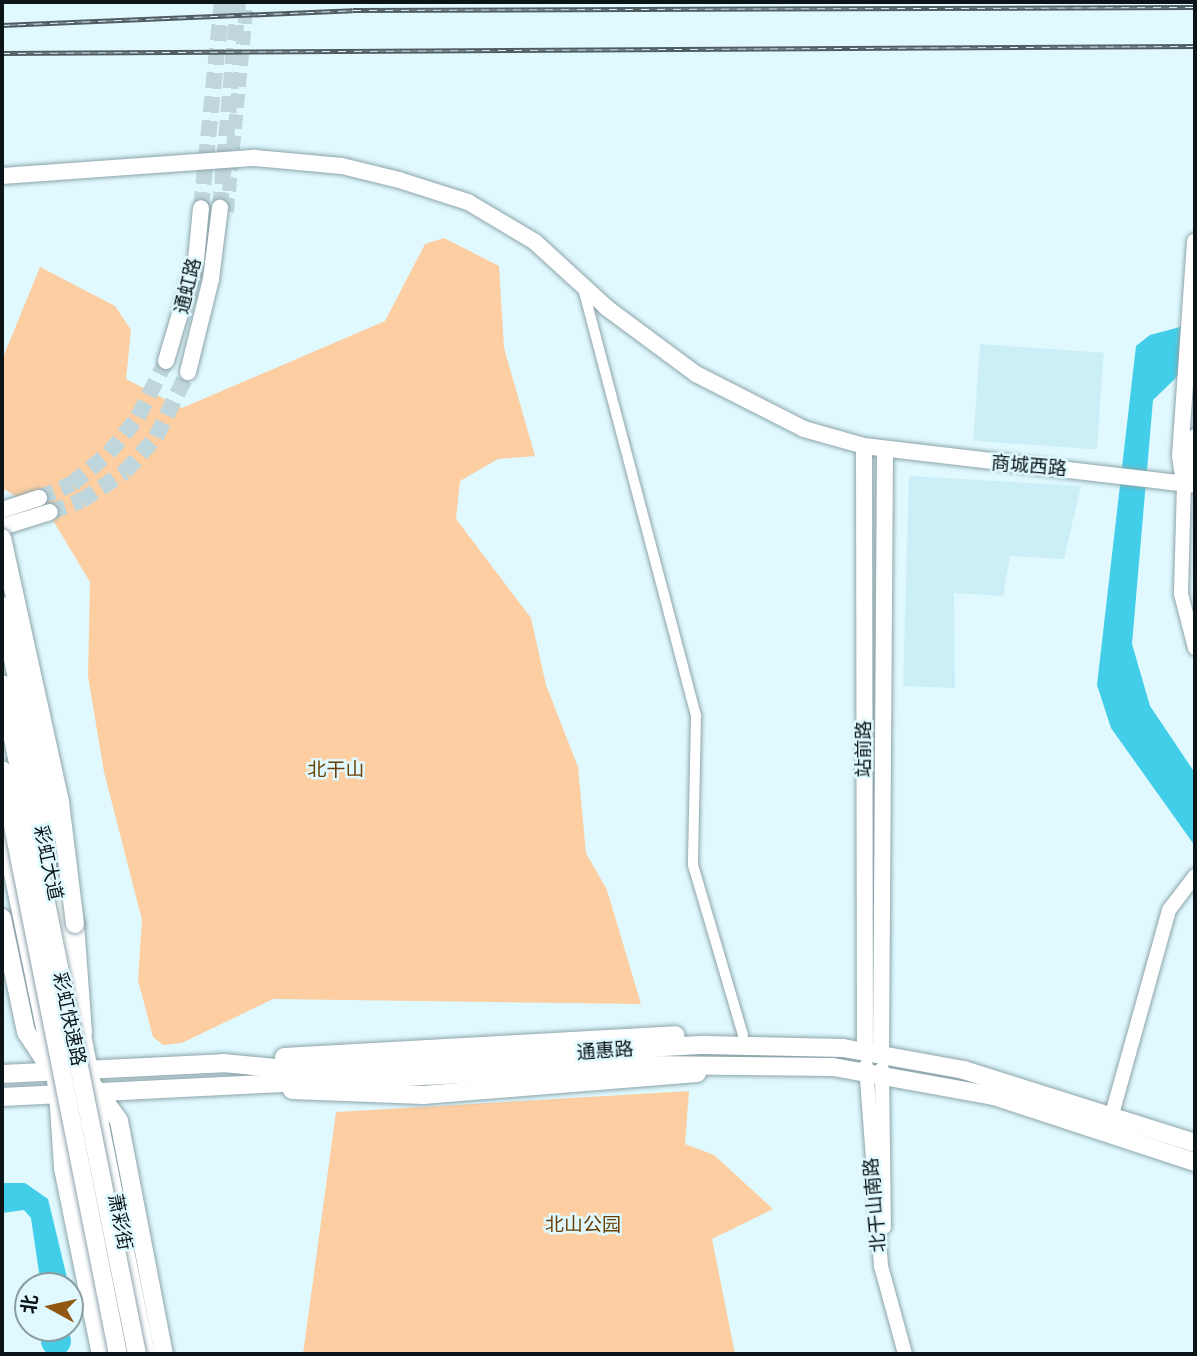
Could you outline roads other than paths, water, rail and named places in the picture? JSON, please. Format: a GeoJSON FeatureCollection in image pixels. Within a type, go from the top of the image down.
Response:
{"type":"FeatureCollection","features":[{"type":"Feature","properties":{"kind":"main road","name":"商城西路"},"geometry":{"type":"LineString","coordinates":[[2,176],[254,158],[342,166],[468,202],[535,242],[650,342],[748,405],[864,446],[1190,484]]}},
{"type":"Feature","properties":{"kind":"main road","name":"通虹路"},"geometry":{"type":"LineString","coordinates":[[166,361],[196,261],[201,208]]}},
{"type":"Feature","properties":{"kind":"main road","name":"通虹路"},"geometry":{"type":"LineString","coordinates":[[188,372],[203,318],[224,210]]}},
{"type":"Feature","properties":{"kind":"main road"},"geometry":{"type":"LineString","coordinates":[[1190,484],[1184,385],[1195,242]]}},
{"type":"Feature","properties":{"kind":"main road"},"geometry":{"type":"LineString","coordinates":[[1190,484],[1195,437]]}},
{"type":"Feature","properties":{"kind":"main road","name":"站前路"},"geometry":{"type":"LineString","coordinates":[[864,446],[873,1053]]}},
{"type":"Feature","properties":{"kind":"main road"},"geometry":{"type":"LineString","coordinates":[[873,1053],[885,449]]}},
{"type":"Feature","properties":{"kind":"main road"},"geometry":{"type":"LineString","coordinates":[[2,510],[39,498]]}},
{"type":"Feature","properties":{"kind":"main road"},"geometry":{"type":"LineString","coordinates":[[2,527],[50,512]]}},
{"type":"Feature","properties":{"kind":"main road"},"geometry":{"type":"LineString","coordinates":[[2,538],[60,802],[75,924],[83,1033]]}},
{"type":"Feature","properties":{"kind":"main road"},"geometry":{"type":"LineString","coordinates":[[2,606],[46,819],[49,920]]}},
{"type":"Feature","properties":{"kind":"main road","name":"彩虹大道"},"geometry":{"type":"LineString","coordinates":[[2,636],[96,1089]]}},
{"type":"Feature","properties":{"kind":"main road","name":"彩虹快速路"},"geometry":{"type":"LineString","coordinates":[[2,684],[137,1354]]}},
{"type":"Feature","properties":{"kind":"main road","name":"彩虹快速路"},"geometry":{"type":"LineString","coordinates":[[2,770],[118,1354]]}},
{"type":"Feature","properties":{"kind":"main road"},"geometry":{"type":"LineString","coordinates":[[2,814],[24,878]]}},
{"type":"Feature","properties":{"kind":"main road","name":"彩虹大道"},"geometry":{"type":"LineString","coordinates":[[2,825],[51,1070],[58,1092]]}},
{"type":"Feature","properties":{"kind":"main road"},"geometry":{"type":"LineString","coordinates":[[2,918],[26,1032],[51,1070]]}},
{"type":"Feature","properties":{"kind":"main road"},"geometry":{"type":"LineString","coordinates":[[223,1063],[352,1051],[743,1035],[783,1056]]}},
{"type":"Feature","properties":{"kind":"main road","name":"通惠路"},"geometry":{"type":"LineString","coordinates":[[2,1073],[223,1063],[276,1068],[705,1045],[783,1056],[875,1078],[994,1097],[1195,1143]]}},
{"type":"Feature","properties":{"kind":"main road","name":"通惠路"},"geometry":{"type":"LineString","coordinates":[[783,1056],[873,1053],[964,1070],[1109,1125],[1195,1162]]}},
{"type":"Feature","properties":{"kind":"main road"},"geometry":{"type":"LineString","coordinates":[[2,1097],[96,1089],[229,1084],[423,1095],[652,1081],[783,1056]]}},
{"type":"Feature","properties":{"kind":"main road"},"geometry":{"type":"LineString","coordinates":[[96,1089],[119,1121],[162,1346]]}},
{"type":"Feature","properties":{"kind":"main road","name":"萧彩街"},"geometry":{"type":"LineString","coordinates":[[96,1089],[147,1354]]}},
{"type":"Feature","properties":{"kind":"main road"},"geometry":{"type":"LineString","coordinates":[[58,1092],[63,1168],[99,1347]]}},
{"type":"Feature","properties":{"kind":"main road","name":"萧彩街"},"geometry":{"type":"LineString","coordinates":[[58,1092],[109,1354]]}},
{"type":"Feature","properties":{"kind":"street"},"geometry":{"type":"LineString","coordinates":[[583,285],[696,716],[694,865],[743,1035]]}},
{"type":"Feature","properties":{"kind":"street"},"geometry":{"type":"LineString","coordinates":[[1190,484],[1181,594],[1195,648]]}},
{"type":"Feature","properties":{"kind":"street"},"geometry":{"type":"LineString","coordinates":[[1109,1125],[1169,910],[1195,876]]}},
{"type":"Feature","properties":{"kind":"street","name":"北干山南路"},"geometry":{"type":"LineString","coordinates":[[873,1053],[874,1215],[887,1287],[905,1354]]}},
{"type":"Feature","properties":{"kind":"water"},"geometry":{"type":"Polygon","coordinates":[[[1195,323],[1195,370],[1182,372],[1153,400],[1132,644],[1150,706],[1195,773],[1195,846],[1111,728],[1097,685],[1136,346],[1150,335],[1195,323]]]}},
{"type":"Feature","properties":{"kind":"water"},"geometry":{"type":"Polygon","coordinates":[[[2,1183],[25,1183],[48,1199],[66,1272],[39,1272],[31,1218],[24,1210],[2,1213],[2,1183]]]}},
{"type":"Feature","properties":{"kind":"water"},"geometry":{"type":"Polygon","coordinates":[[[41,1342],[71,1342],[67,1352],[62,1355],[50,1355],[42,1347],[41,1342]]]}},
{"type":"Feature","properties":{"kind":"tunnel"},"geometry":{"type":"LineString","coordinates":[[201,208],[222,2]]}},
{"type":"Feature","properties":{"kind":"tunnel"},"geometry":{"type":"LineString","coordinates":[[220,208],[238,2]]}},
{"type":"Feature","properties":{"kind":"tunnel"},"geometry":{"type":"LineString","coordinates":[[227,212],[247,2]]}},
{"type":"Feature","properties":{"kind":"tunnel"},"geometry":{"type":"LineString","coordinates":[[39,498],[72,484],[109,453],[138,417],[166,361]]}},
{"type":"Feature","properties":{"kind":"tunnel"},"geometry":{"type":"LineString","coordinates":[[50,512],[81,501],[125,472],[156,437],[188,372]]}},
{"type":"Feature","properties":{"kind":"railway"},"geometry":{"type":"LineString","coordinates":[[2,25],[353,10],[1195,7]]}},
{"type":"Feature","properties":{"kind":"railway"},"geometry":{"type":"LineString","coordinates":[[2,53],[1195,46]]}},
{"type":"Feature","properties":{"kind":"park label","name":"北干山"},"geometry":{"type":"Point","coordinates":[336,770]}},
{"type":"Feature","properties":{"kind":"park label","name":"北山公园"},"geometry":{"type":"Point","coordinates":[583,1225]}}]}
